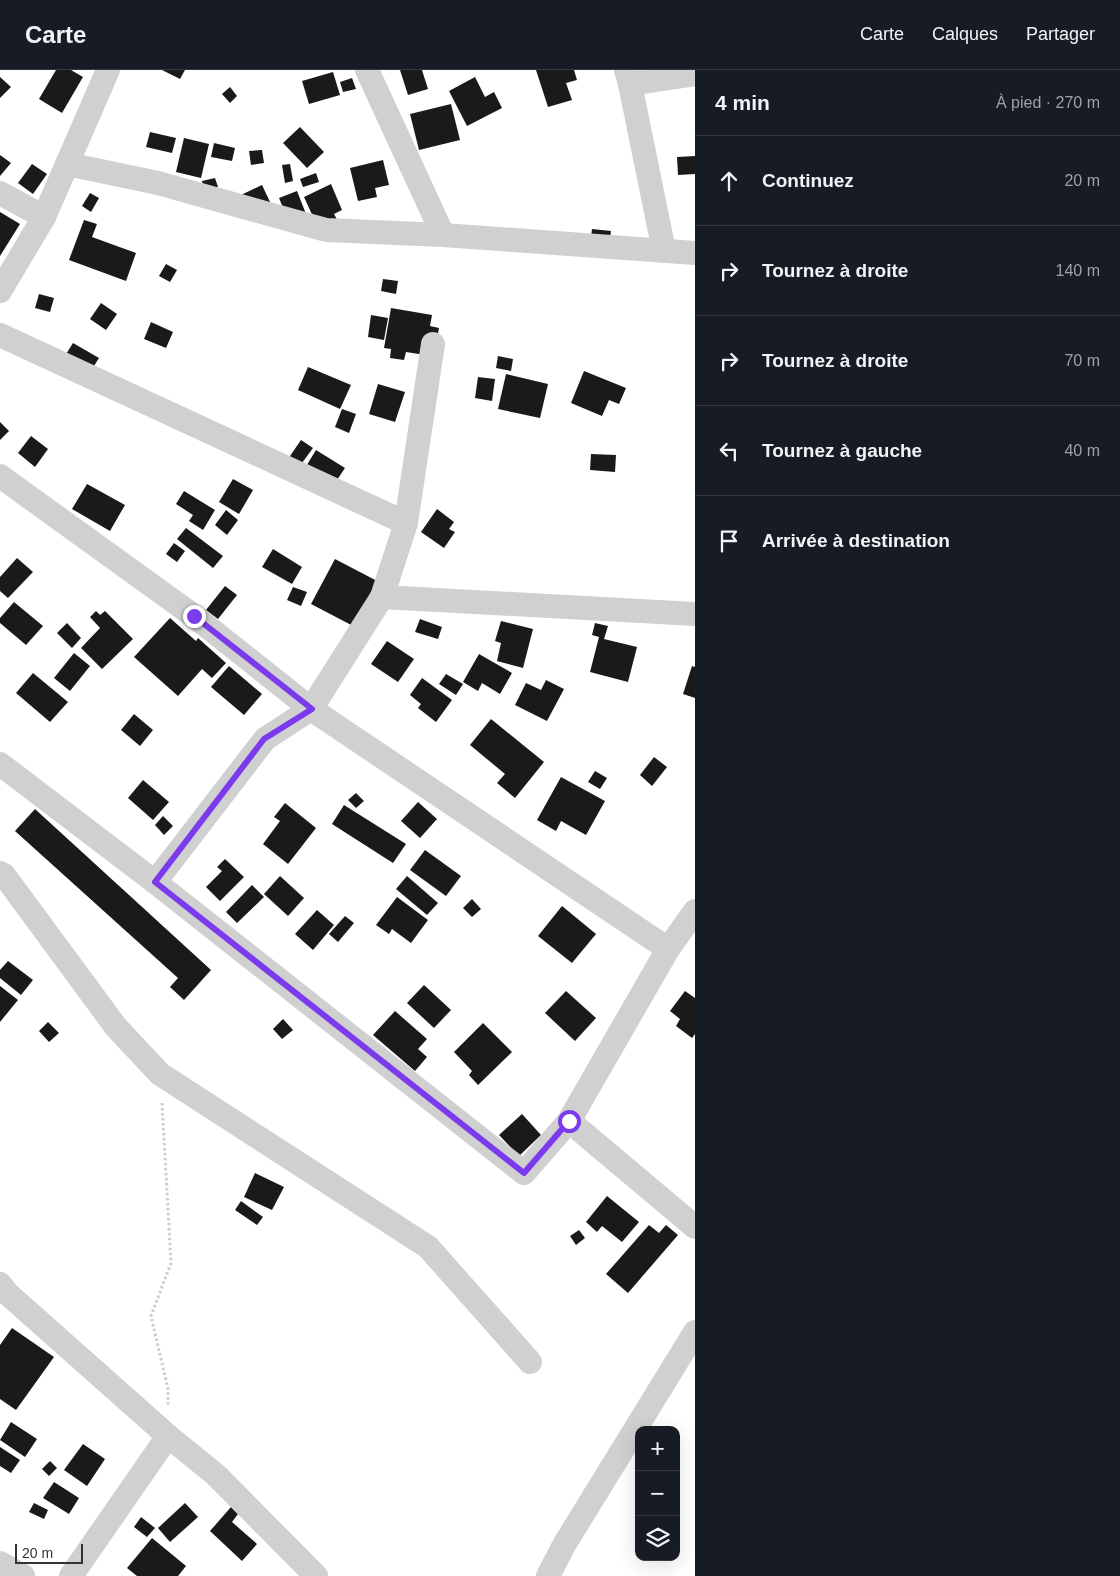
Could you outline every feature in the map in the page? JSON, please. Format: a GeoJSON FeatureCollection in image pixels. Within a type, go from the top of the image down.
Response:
{"type":"FeatureCollection","features":[{"type":"Feature","properties":{"kind":"street"},"geometry":{"type":"LineString","coordinates":[[0,291],[44,217],[108,70]]}},
{"type":"Feature","properties":{"kind":"street"},"geometry":{"type":"LineString","coordinates":[[367,70],[443,235]]}},
{"type":"Feature","properties":{"kind":"street"},"geometry":{"type":"LineString","coordinates":[[664,251],[628,77],[695,74]]}},
{"type":"Feature","properties":{"kind":"street"},"geometry":{"type":"LineString","coordinates":[[67,164],[158,183],[326,230],[443,235],[695,253]]}},
{"type":"Feature","properties":{"kind":"street"},"geometry":{"type":"LineString","coordinates":[[0,193],[44,217]]}},
{"type":"Feature","properties":{"kind":"street"},"geometry":{"type":"LineString","coordinates":[[0,336],[406,523]]}},
{"type":"Feature","properties":{"kind":"street"},"geometry":{"type":"LineString","coordinates":[[155,882],[264,739],[312,709],[382,597],[406,523],[433,344]]}},
{"type":"Feature","properties":{"kind":"street"},"geometry":{"type":"LineString","coordinates":[[0,476],[194,616],[312,709],[668,949]]}},
{"type":"Feature","properties":{"kind":"street"},"geometry":{"type":"LineString","coordinates":[[382,597],[695,614]]}},
{"type":"Feature","properties":{"kind":"street"},"geometry":{"type":"LineString","coordinates":[[0,764],[155,882],[524,1173],[569,1121],[668,949],[695,912]]}},
{"type":"Feature","properties":{"kind":"street"},"geometry":{"type":"LineString","coordinates":[[0,873],[4,875],[116,1027],[160,1074],[428,1247],[530,1362]]}},
{"type":"Feature","properties":{"kind":"street"},"geometry":{"type":"LineString","coordinates":[[569,1121],[695,1227]]}},
{"type":"Feature","properties":{"kind":"street"},"geometry":{"type":"LineString","coordinates":[[0,1284],[8,1294],[168,1436],[216,1475],[316,1576]]}},
{"type":"Feature","properties":{"kind":"street"},"geometry":{"type":"LineString","coordinates":[[548,1576],[564,1546],[695,1332]]}},
{"type":"Feature","properties":{"kind":"street"},"geometry":{"type":"LineString","coordinates":[[71,1576],[168,1436]]}},
{"type":"Feature","properties":{"kind":"street"},"geometry":{"type":"LineString","coordinates":[[0,1563],[22,1576]]}},
{"type":"Feature","properties":{"kind":"path"},"geometry":{"type":"LineString","coordinates":[[160,1074],[172,1263],[151,1316],[168,1389],[168,1436]]}},
{"type":"Feature","properties":{"kind":"building"},"geometry":{"type":"Polygon","coordinates":[[[56,70],[71,70],[83,77],[62,113],[39,99],[56,70]]]}},
{"type":"Feature","properties":{"kind":"building"},"geometry":{"type":"Polygon","coordinates":[[[162,70],[185,70],[180,79],[162,70]]]}},
{"type":"Feature","properties":{"kind":"building"},"geometry":{"type":"Polygon","coordinates":[[[400,70],[422,70],[428,89],[408,95],[400,70]]]}},
{"type":"Feature","properties":{"kind":"building"},"geometry":{"type":"Polygon","coordinates":[[[536,70],[574,70],[577,80],[566,83],[572,100],[548,107],[536,70]]]}},
{"type":"Feature","properties":{"kind":"building"},"geometry":{"type":"Polygon","coordinates":[[[333,72],[340,95],[309,104],[302,81],[333,72]]]}},
{"type":"Feature","properties":{"kind":"building"},"geometry":{"type":"Polygon","coordinates":[[[0,77],[11,87],[0,98],[0,77]]]}},
{"type":"Feature","properties":{"kind":"building"},"geometry":{"type":"Polygon","coordinates":[[[475,77],[485,97],[494,92],[502,108],[467,126],[449,91],[475,77]]]}},
{"type":"Feature","properties":{"kind":"building"},"geometry":{"type":"Polygon","coordinates":[[[352,78],[356,89],[343,92],[340,82],[352,78]]]}},
{"type":"Feature","properties":{"kind":"building"},"geometry":{"type":"Polygon","coordinates":[[[230,87],[237,96],[230,103],[222,94],[230,87]]]}},
{"type":"Feature","properties":{"kind":"building"},"geometry":{"type":"Polygon","coordinates":[[[451,104],[460,140],[419,150],[410,114],[451,104]]]}},
{"type":"Feature","properties":{"kind":"building"},"geometry":{"type":"Polygon","coordinates":[[[300,127],[324,152],[307,168],[283,143],[300,127]]]}},
{"type":"Feature","properties":{"kind":"building"},"geometry":{"type":"Polygon","coordinates":[[[150,132],[176,138],[172,153],[146,147],[150,132]]]}},
{"type":"Feature","properties":{"kind":"building"},"geometry":{"type":"Polygon","coordinates":[[[184,138],[209,144],[201,178],[176,172],[184,138]]]}},
{"type":"Feature","properties":{"kind":"building"},"geometry":{"type":"Polygon","coordinates":[[[214,143],[235,148],[232,161],[211,157],[214,143]]]}},
{"type":"Feature","properties":{"kind":"building"},"geometry":{"type":"Polygon","coordinates":[[[262,150],[264,163],[251,165],[249,151],[262,150]]]}},
{"type":"Feature","properties":{"kind":"building"},"geometry":{"type":"Polygon","coordinates":[[[0,155],[11,163],[0,176],[0,155]]]}},
{"type":"Feature","properties":{"kind":"building"},"geometry":{"type":"Polygon","coordinates":[[[695,156],[695,174],[678,175],[677,157],[695,156]]]}},
{"type":"Feature","properties":{"kind":"building"},"geometry":{"type":"Polygon","coordinates":[[[383,160],[389,185],[375,188],[377,197],[358,201],[350,168],[383,160]]]}},
{"type":"Feature","properties":{"kind":"building"},"geometry":{"type":"Polygon","coordinates":[[[32,164],[47,174],[33,194],[18,183],[32,164]]]}},
{"type":"Feature","properties":{"kind":"building"},"geometry":{"type":"Polygon","coordinates":[[[290,164],[293,181],[285,183],[282,165],[290,164]]]}},
{"type":"Feature","properties":{"kind":"building"},"geometry":{"type":"Polygon","coordinates":[[[316,173],[319,182],[303,187],[300,179],[316,173]]]}},
{"type":"Feature","properties":{"kind":"building"},"geometry":{"type":"Polygon","coordinates":[[[215,178],[218,187],[204,190],[202,181],[215,178]]]}},
{"type":"Feature","properties":{"kind":"building"},"geometry":{"type":"Polygon","coordinates":[[[331,184],[342,210],[334,214],[339,223],[320,232],[304,197],[331,184]]]}},
{"type":"Feature","properties":{"kind":"building"},"geometry":{"type":"Polygon","coordinates":[[[262,185],[271,204],[241,195],[262,185]]]}},
{"type":"Feature","properties":{"kind":"building"},"geometry":{"type":"Polygon","coordinates":[[[297,191],[308,219],[291,227],[279,198],[297,191]]]}},
{"type":"Feature","properties":{"kind":"building"},"geometry":{"type":"Polygon","coordinates":[[[90,193],[99,198],[91,212],[82,206],[90,193]]]}},
{"type":"Feature","properties":{"kind":"building"},"geometry":{"type":"Polygon","coordinates":[[[0,212],[20,224],[0,256],[0,212]]]}},
{"type":"Feature","properties":{"kind":"building"},"geometry":{"type":"Polygon","coordinates":[[[84,220],[97,224],[92,237],[136,253],[126,281],[69,260],[84,220]]]}},
{"type":"Feature","properties":{"kind":"building"},"geometry":{"type":"Polygon","coordinates":[[[592,229],[611,231],[608,255],[589,253],[592,229]]]}},
{"type":"Feature","properties":{"kind":"building"},"geometry":{"type":"Polygon","coordinates":[[[166,264],[177,270],[170,282],[159,276],[166,264]]]}},
{"type":"Feature","properties":{"kind":"building"},"geometry":{"type":"Polygon","coordinates":[[[383,279],[398,281],[396,294],[381,291],[383,279]]]}},
{"type":"Feature","properties":{"kind":"building"},"geometry":{"type":"Polygon","coordinates":[[[39,294],[54,298],[50,312],[35,308],[39,294]]]}},
{"type":"Feature","properties":{"kind":"building"},"geometry":{"type":"Polygon","coordinates":[[[101,303],[117,314],[106,330],[90,319],[101,303]]]}},
{"type":"Feature","properties":{"kind":"building"},"geometry":{"type":"Polygon","coordinates":[[[391,308],[432,315],[430,326],[439,328],[436,344],[425,355],[406,352],[404,360],[390,358],[391,349],[384,348],[391,308]]]}},
{"type":"Feature","properties":{"kind":"building"},"geometry":{"type":"Polygon","coordinates":[[[371,315],[388,318],[384,340],[368,337],[371,315]]]}},
{"type":"Feature","properties":{"kind":"building"},"geometry":{"type":"Polygon","coordinates":[[[151,322],[173,332],[166,348],[144,339],[151,322]]]}},
{"type":"Feature","properties":{"kind":"building"},"geometry":{"type":"Polygon","coordinates":[[[73,343],[99,358],[89,374],[63,359],[73,343]]]}},
{"type":"Feature","properties":{"kind":"building"},"geometry":{"type":"Polygon","coordinates":[[[498,356],[513,359],[511,371],[496,368],[498,356]]]}},
{"type":"Feature","properties":{"kind":"building"},"geometry":{"type":"Polygon","coordinates":[[[308,367],[351,385],[340,409],[298,390],[308,367]]]}},
{"type":"Feature","properties":{"kind":"building"},"geometry":{"type":"Polygon","coordinates":[[[584,371],[626,388],[619,404],[609,400],[602,416],[571,403],[584,371]]]}},
{"type":"Feature","properties":{"kind":"building"},"geometry":{"type":"Polygon","coordinates":[[[506,374],[548,384],[540,418],[498,409],[506,374]]]}},
{"type":"Feature","properties":{"kind":"building"},"geometry":{"type":"Polygon","coordinates":[[[478,377],[495,379],[492,401],[475,398],[478,377]]]}},
{"type":"Feature","properties":{"kind":"building"},"geometry":{"type":"Polygon","coordinates":[[[378,384],[405,392],[395,422],[369,414],[378,384]]]}},
{"type":"Feature","properties":{"kind":"building"},"geometry":{"type":"Polygon","coordinates":[[[342,409],[356,414],[349,433],[335,427],[342,409]]]}},
{"type":"Feature","properties":{"kind":"building"},"geometry":{"type":"Polygon","coordinates":[[[0,422],[9,431],[0,440],[0,422]]]}},
{"type":"Feature","properties":{"kind":"building"},"geometry":{"type":"Polygon","coordinates":[[[31,436],[48,449],[35,467],[18,453],[31,436]]]}},
{"type":"Feature","properties":{"kind":"building"},"geometry":{"type":"Polygon","coordinates":[[[301,440],[313,448],[299,467],[288,459],[301,440]]]}},
{"type":"Feature","properties":{"kind":"building"},"geometry":{"type":"Polygon","coordinates":[[[316,450],[345,468],[333,486],[305,468],[316,450]]]}},
{"type":"Feature","properties":{"kind":"building"},"geometry":{"type":"Polygon","coordinates":[[[591,454],[616,455],[615,472],[590,470],[591,454]]]}},
{"type":"Feature","properties":{"kind":"building"},"geometry":{"type":"Polygon","coordinates":[[[233,479],[253,490],[239,514],[219,502],[233,479]]]}},
{"type":"Feature","properties":{"kind":"building"},"geometry":{"type":"Polygon","coordinates":[[[87,484],[125,505],[110,531],[72,509],[87,484]]]}},
{"type":"Feature","properties":{"kind":"building"},"geometry":{"type":"Polygon","coordinates":[[[184,491],[215,510],[203,530],[189,521],[193,515],[176,504],[184,491]]]}},
{"type":"Feature","properties":{"kind":"building"},"geometry":{"type":"Polygon","coordinates":[[[437,509],[454,522],[449,529],[455,532],[444,548],[421,532],[437,509]]]}},
{"type":"Feature","properties":{"kind":"building"},"geometry":{"type":"Polygon","coordinates":[[[226,510],[238,520],[227,535],[215,525],[226,510]]]}},
{"type":"Feature","properties":{"kind":"building"},"geometry":{"type":"Polygon","coordinates":[[[186,528],[223,556],[213,568],[177,539],[186,528]]]}},
{"type":"Feature","properties":{"kind":"building"},"geometry":{"type":"Polygon","coordinates":[[[174,543],[185,551],[177,562],[166,554],[174,543]]]}},
{"type":"Feature","properties":{"kind":"building"},"geometry":{"type":"Polygon","coordinates":[[[273,549],[302,567],[292,584],[262,567],[273,549]]]}},
{"type":"Feature","properties":{"kind":"building"},"geometry":{"type":"Polygon","coordinates":[[[17,558],[33,572],[8,598],[0,591],[0,577],[17,558]]]}},
{"type":"Feature","properties":{"kind":"building"},"geometry":{"type":"Polygon","coordinates":[[[335,559],[379,582],[355,627],[311,604],[335,559]]]}},
{"type":"Feature","properties":{"kind":"building"},"geometry":{"type":"Polygon","coordinates":[[[225,586],[237,595],[218,619],[206,610],[225,586]]]}},
{"type":"Feature","properties":{"kind":"building"},"geometry":{"type":"Polygon","coordinates":[[[293,587],[307,592],[301,606],[287,600],[293,587]]]}},
{"type":"Feature","properties":{"kind":"building"},"geometry":{"type":"Polygon","coordinates":[[[14,602],[43,626],[26,645],[0,623],[0,618],[14,602]]]}},
{"type":"Feature","properties":{"kind":"building"},"geometry":{"type":"Polygon","coordinates":[[[96,611],[100,615],[105,611],[133,639],[102,669],[81,648],[100,628],[90,617],[96,611]]]}},
{"type":"Feature","properties":{"kind":"building"},"geometry":{"type":"Polygon","coordinates":[[[170,618],[196,641],[198,638],[226,663],[212,678],[202,669],[178,696],[134,657],[170,618]]]}},
{"type":"Feature","properties":{"kind":"building"},"geometry":{"type":"Polygon","coordinates":[[[420,619],[442,627],[438,639],[415,632],[420,619]]]}},
{"type":"Feature","properties":{"kind":"building"},"geometry":{"type":"Polygon","coordinates":[[[501,621],[533,629],[523,668],[497,661],[501,643],[495,641],[501,621]]]}},
{"type":"Feature","properties":{"kind":"building"},"geometry":{"type":"Polygon","coordinates":[[[67,623],[81,638],[72,648],[57,633],[67,623]]]}},
{"type":"Feature","properties":{"kind":"building"},"geometry":{"type":"Polygon","coordinates":[[[595,623],[608,626],[604,639],[637,647],[628,682],[590,672],[599,637],[592,635],[595,623]]]}},
{"type":"Feature","properties":{"kind":"building"},"geometry":{"type":"Polygon","coordinates":[[[387,641],[414,659],[398,682],[371,664],[387,641]]]}},
{"type":"Feature","properties":{"kind":"building"},"geometry":{"type":"Polygon","coordinates":[[[74,653],[90,666],[70,691],[54,678],[74,653]]]}},
{"type":"Feature","properties":{"kind":"building"},"geometry":{"type":"Polygon","coordinates":[[[479,654],[512,673],[500,694],[482,683],[478,691],[463,682],[479,654]]]}},
{"type":"Feature","properties":{"kind":"building"},"geometry":{"type":"Polygon","coordinates":[[[229,666],[262,694],[244,715],[211,687],[229,666]]]}},
{"type":"Feature","properties":{"kind":"building"},"geometry":{"type":"Polygon","coordinates":[[[692,666],[695,667],[695,698],[683,694],[692,666]]]}},
{"type":"Feature","properties":{"kind":"building"},"geometry":{"type":"Polygon","coordinates":[[[33,673],[68,702],[50,722],[16,693],[33,673]]]}},
{"type":"Feature","properties":{"kind":"building"},"geometry":{"type":"Polygon","coordinates":[[[446,674],[463,684],[456,695],[439,684],[446,674]]]}},
{"type":"Feature","properties":{"kind":"building"},"geometry":{"type":"Polygon","coordinates":[[[422,678],[452,700],[436,722],[418,708],[421,704],[410,695],[422,678]]]}},
{"type":"Feature","properties":{"kind":"building"},"geometry":{"type":"Polygon","coordinates":[[[546,680],[564,689],[547,721],[515,705],[526,683],[541,690],[546,680]]]}},
{"type":"Feature","properties":{"kind":"building"},"geometry":{"type":"Polygon","coordinates":[[[134,714],[153,730],[140,746],[121,730],[134,714]]]}},
{"type":"Feature","properties":{"kind":"building"},"geometry":{"type":"Polygon","coordinates":[[[491,719],[544,762],[515,798],[497,783],[505,774],[470,745],[491,719]]]}},
{"type":"Feature","properties":{"kind":"building"},"geometry":{"type":"Polygon","coordinates":[[[654,757],[667,767],[652,786],[640,775],[654,757]]]}},
{"type":"Feature","properties":{"kind":"building"},"geometry":{"type":"Polygon","coordinates":[[[595,771],[607,778],[600,789],[588,782],[595,771]]]}},
{"type":"Feature","properties":{"kind":"building"},"geometry":{"type":"Polygon","coordinates":[[[561,777],[605,801],[586,835],[561,821],[556,831],[537,820],[561,777]]]}},
{"type":"Feature","properties":{"kind":"building"},"geometry":{"type":"Polygon","coordinates":[[[143,780],[169,802],[153,820],[128,798],[143,780]]]}},
{"type":"Feature","properties":{"kind":"building"},"geometry":{"type":"Polygon","coordinates":[[[356,793],[364,801],[356,808],[348,800],[356,793]]]}},
{"type":"Feature","properties":{"kind":"building"},"geometry":{"type":"Polygon","coordinates":[[[418,802],[437,819],[420,838],[401,821],[418,802]]]}},
{"type":"Feature","properties":{"kind":"building"},"geometry":{"type":"Polygon","coordinates":[[[285,803],[316,828],[288,864],[263,844],[280,821],[274,817],[285,803]]]}},
{"type":"Feature","properties":{"kind":"building"},"geometry":{"type":"Polygon","coordinates":[[[344,805],[406,844],[393,863],[332,824],[344,805]]]}},
{"type":"Feature","properties":{"kind":"building"},"geometry":{"type":"Polygon","coordinates":[[[35,809],[211,970],[184,1000],[170,987],[178,978],[15,831],[35,809]]]}},
{"type":"Feature","properties":{"kind":"building"},"geometry":{"type":"Polygon","coordinates":[[[163,816],[173,826],[164,835],[155,825],[163,816]]]}},
{"type":"Feature","properties":{"kind":"building"},"geometry":{"type":"Polygon","coordinates":[[[425,850],[461,876],[446,896],[410,870],[425,850]]]}},
{"type":"Feature","properties":{"kind":"building"},"geometry":{"type":"Polygon","coordinates":[[[225,859],[244,877],[220,901],[206,887],[222,871],[217,867],[225,859]]]}},
{"type":"Feature","properties":{"kind":"building"},"geometry":{"type":"Polygon","coordinates":[[[280,876],[304,898],[288,916],[264,894],[280,876]]]}},
{"type":"Feature","properties":{"kind":"building"},"geometry":{"type":"Polygon","coordinates":[[[407,876],[438,903],[427,915],[396,889],[407,876]]]}},
{"type":"Feature","properties":{"kind":"building"},"geometry":{"type":"Polygon","coordinates":[[[252,885],[264,897],[237,923],[226,912],[252,885]]]}},
{"type":"Feature","properties":{"kind":"building"},"geometry":{"type":"Polygon","coordinates":[[[397,897],[428,920],[411,943],[392,929],[389,934],[376,925],[397,897]]]}},
{"type":"Feature","properties":{"kind":"building"},"geometry":{"type":"Polygon","coordinates":[[[472,899],[481,909],[472,917],[463,908],[472,899]]]}},
{"type":"Feature","properties":{"kind":"building"},"geometry":{"type":"Polygon","coordinates":[[[562,906],[596,934],[572,963],[538,936],[562,906]]]}},
{"type":"Feature","properties":{"kind":"building"},"geometry":{"type":"Polygon","coordinates":[[[317,910],[334,925],[313,950],[295,934],[317,910]]]}},
{"type":"Feature","properties":{"kind":"building"},"geometry":{"type":"Polygon","coordinates":[[[345,916],[354,923],[338,942],[329,934],[345,916]]]}},
{"type":"Feature","properties":{"kind":"building"},"geometry":{"type":"Polygon","coordinates":[[[8,961],[33,980],[21,995],[0,978],[0,970],[8,961]]]}},
{"type":"Feature","properties":{"kind":"building"},"geometry":{"type":"Polygon","coordinates":[[[424,985],[451,1010],[434,1028],[407,1003],[424,985]]]}},
{"type":"Feature","properties":{"kind":"building"},"geometry":{"type":"Polygon","coordinates":[[[0,986],[18,1000],[0,1022],[0,986]]]}},
{"type":"Feature","properties":{"kind":"building"},"geometry":{"type":"Polygon","coordinates":[[[566,991],[596,1018],[575,1041],[545,1013],[566,991]]]}},
{"type":"Feature","properties":{"kind":"building"},"geometry":{"type":"Polygon","coordinates":[[[685,991],[695,998],[695,1034],[692,1038],[676,1026],[680,1019],[670,1011],[685,991]]]}},
{"type":"Feature","properties":{"kind":"building"},"geometry":{"type":"Polygon","coordinates":[[[395,1011],[427,1039],[418,1049],[427,1057],[415,1071],[373,1035],[395,1011]]]}},
{"type":"Feature","properties":{"kind":"building"},"geometry":{"type":"Polygon","coordinates":[[[283,1019],[293,1030],[282,1039],[273,1029],[283,1019]]]}},
{"type":"Feature","properties":{"kind":"building"},"geometry":{"type":"Polygon","coordinates":[[[48,1022],[59,1033],[49,1042],[39,1031],[48,1022]]]}},
{"type":"Feature","properties":{"kind":"building"},"geometry":{"type":"Polygon","coordinates":[[[483,1023],[512,1052],[478,1085],[469,1075],[472,1071],[454,1052],[483,1023]]]}},
{"type":"Feature","properties":{"kind":"building"},"geometry":{"type":"Polygon","coordinates":[[[522,1114],[541,1135],[519,1156],[499,1135],[522,1114]]]}},
{"type":"Feature","properties":{"kind":"building"},"geometry":{"type":"Polygon","coordinates":[[[255,1173],[284,1187],[272,1210],[244,1197],[255,1173]]]}},
{"type":"Feature","properties":{"kind":"building"},"geometry":{"type":"Polygon","coordinates":[[[607,1196],[639,1222],[622,1242],[602,1226],[597,1232],[586,1222],[607,1196]]]}},
{"type":"Feature","properties":{"kind":"building"},"geometry":{"type":"Polygon","coordinates":[[[241,1201],[263,1217],[257,1225],[235,1210],[241,1201]]]}},
{"type":"Feature","properties":{"kind":"building"},"geometry":{"type":"Polygon","coordinates":[[[649,1225],[659,1233],[666,1225],[678,1235],[628,1293],[606,1274],[649,1225]]]}},
{"type":"Feature","properties":{"kind":"building"},"geometry":{"type":"Polygon","coordinates":[[[579,1230],[585,1238],[576,1245],[570,1236],[579,1230]]]}},
{"type":"Feature","properties":{"kind":"building"},"geometry":{"type":"Polygon","coordinates":[[[12,1328],[54,1357],[16,1410],[0,1399],[0,1345],[12,1328]]]}},
{"type":"Feature","properties":{"kind":"building"},"geometry":{"type":"Polygon","coordinates":[[[11,1422],[37,1439],[25,1457],[0,1440],[11,1422]]]}},
{"type":"Feature","properties":{"kind":"building"},"geometry":{"type":"Polygon","coordinates":[[[83,1444],[105,1459],[87,1486],[64,1470],[83,1444]]]}},
{"type":"Feature","properties":{"kind":"building"},"geometry":{"type":"Polygon","coordinates":[[[0,1447],[20,1460],[11,1473],[0,1466],[0,1447]]]}},
{"type":"Feature","properties":{"kind":"building"},"geometry":{"type":"Polygon","coordinates":[[[50,1461],[57,1468],[49,1476],[42,1469],[50,1461]]]}},
{"type":"Feature","properties":{"kind":"building"},"geometry":{"type":"Polygon","coordinates":[[[54,1482],[79,1498],[69,1514],[43,1498],[54,1482]]]}},
{"type":"Feature","properties":{"kind":"building"},"geometry":{"type":"Polygon","coordinates":[[[34,1503],[48,1510],[44,1519],[29,1512],[34,1503]]]}},
{"type":"Feature","properties":{"kind":"building"},"geometry":{"type":"Polygon","coordinates":[[[185,1503],[198,1517],[170,1542],[158,1528],[185,1503]]]}},
{"type":"Feature","properties":{"kind":"building"},"geometry":{"type":"Polygon","coordinates":[[[231,1507],[238,1514],[232,1522],[257,1544],[242,1561],[210,1531],[231,1507]]]}},
{"type":"Feature","properties":{"kind":"building"},"geometry":{"type":"Polygon","coordinates":[[[141,1517],[155,1528],[147,1537],[134,1527],[141,1517]]]}},
{"type":"Feature","properties":{"kind":"building"},"geometry":{"type":"Polygon","coordinates":[[[152,1538],[186,1566],[178,1576],[137,1576],[127,1568],[152,1538]]]}},
{"type":"Feature","properties":{"kind":"route"},"geometry":{"type":"LineString","coordinates":[[194,616],[312,709],[264,739],[155,882],[524,1173],[569,1121]]}}]}
